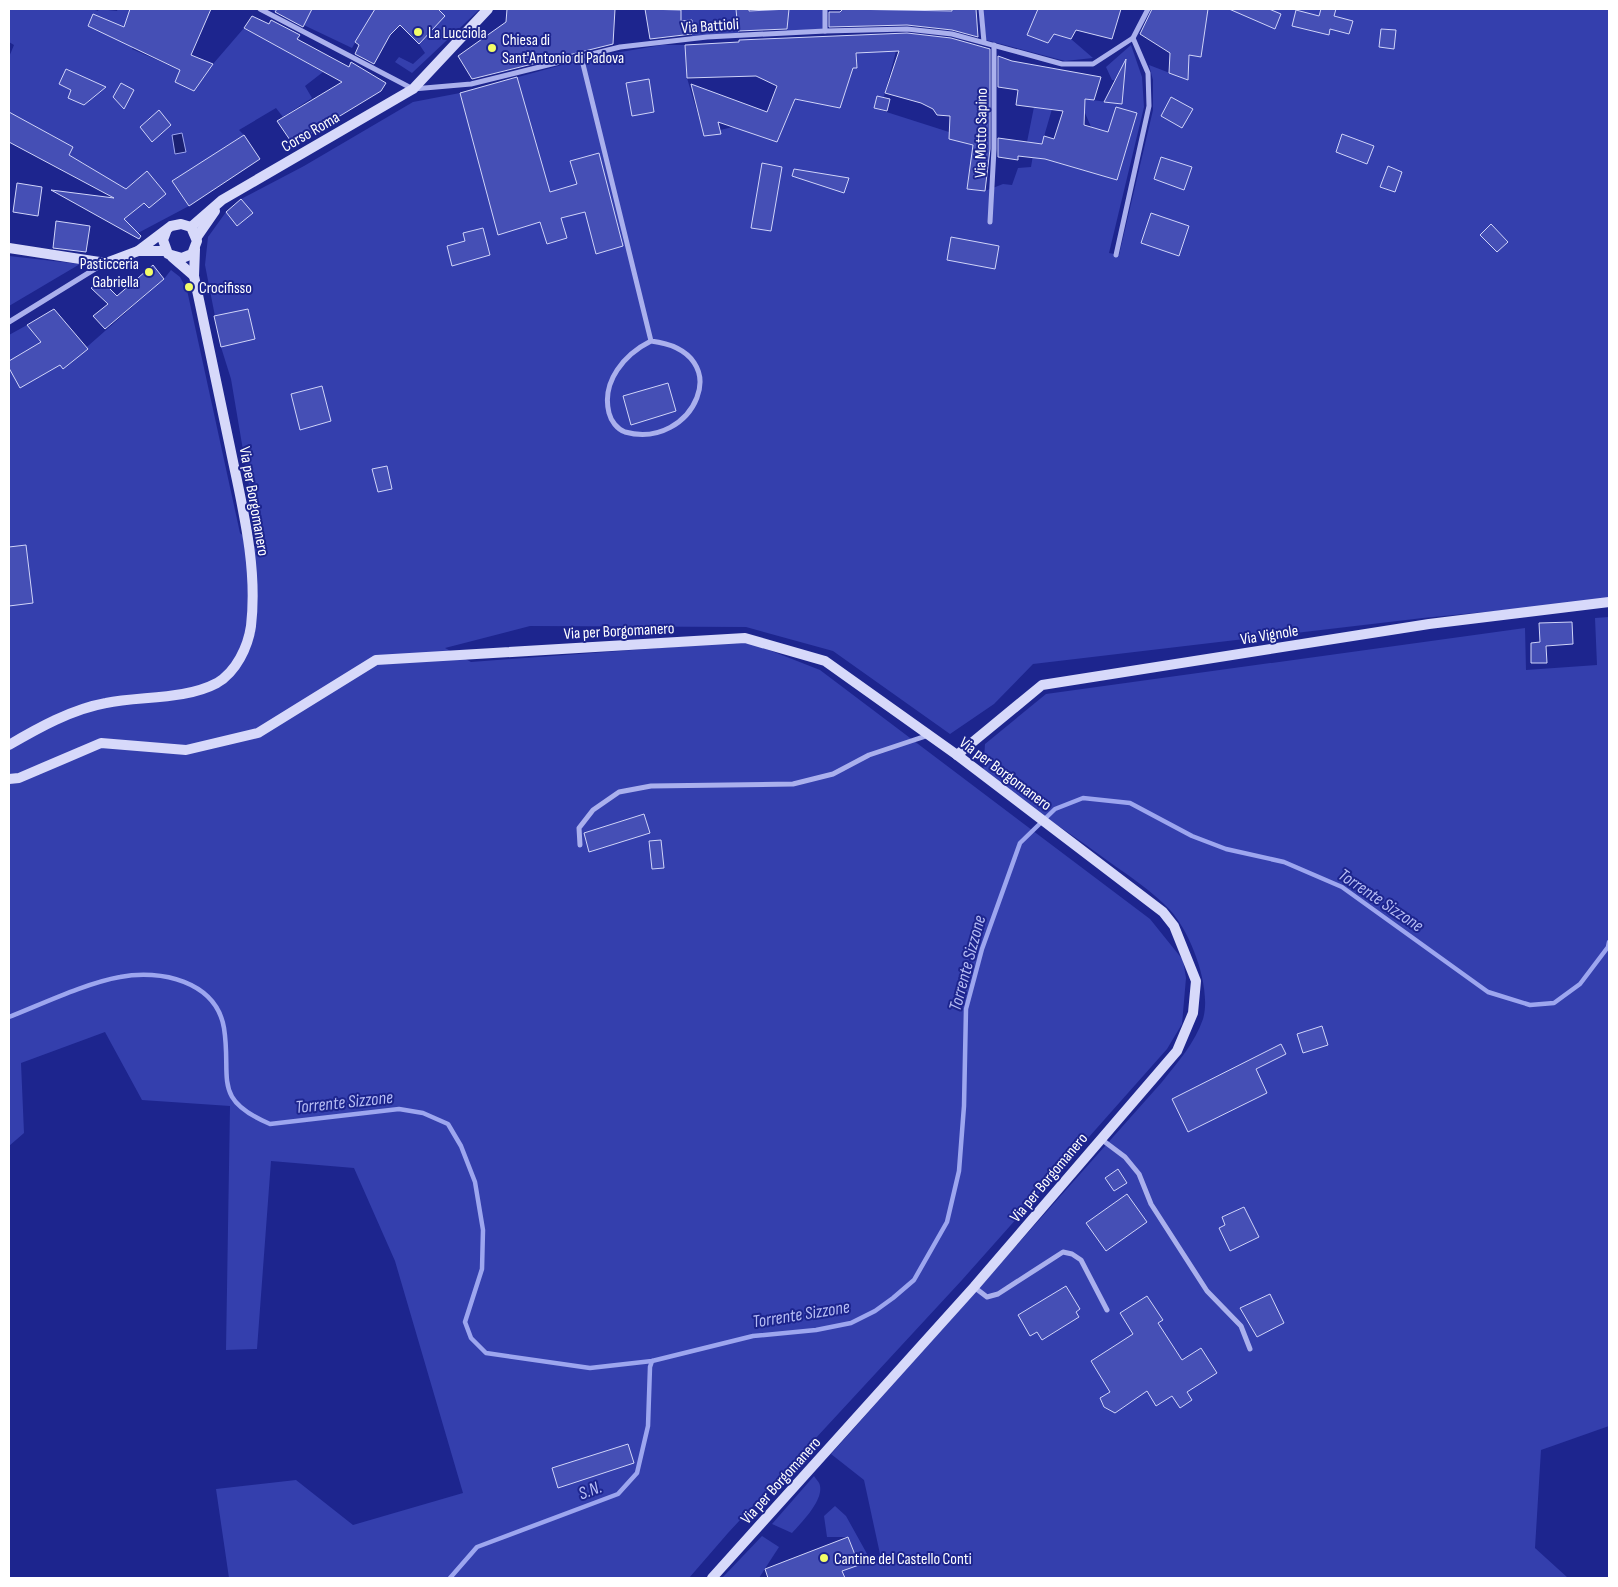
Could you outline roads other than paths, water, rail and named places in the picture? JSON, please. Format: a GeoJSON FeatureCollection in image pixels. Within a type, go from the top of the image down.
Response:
{"type":"FeatureCollection","features":[{"type":"Feature","properties":{"kind":"main road","name":"Corso Roma"},"geometry":{"type":"LineString","coordinates":[[191,227],[222,200],[413,89],[453,44],[488,9]]}},
{"type":"Feature","properties":{"kind":"main road","name":"Corso Roma"},"geometry":{"type":"LineString","coordinates":[[197,237],[222,200]]}},
{"type":"Feature","properties":{"kind":"main road"},"geometry":{"type":"LineString","coordinates":[[9,248],[106,263],[138,251],[176,224],[191,227],[197,237],[195,249],[187,257],[176,258],[168,253],[138,251]]}},
{"type":"Feature","properties":{"kind":"main road"},"geometry":{"type":"LineString","coordinates":[[167,229],[163,240],[168,253],[194,276]]}},
{"type":"Feature","properties":{"kind":"main road","name":"Via per Borgomanero"},"geometry":{"type":"LineString","coordinates":[[9,745],[50,724],[95,705],[199,690],[218,682],[235,667],[246,647],[250,627],[253,579],[247,526],[194,276],[195,249]]}},
{"type":"Feature","properties":{"kind":"main road","name":"Via Vignole"},"geometry":{"type":"LineString","coordinates":[[957,754],[1042,685],[1429,624],[1609,602]]}},
{"type":"Feature","properties":{"kind":"main road","name":"Via per Borgomanero"},"geometry":{"type":"LineString","coordinates":[[14,779],[101,743],[186,750],[258,733],[376,660],[744,638],[825,661],[957,754],[1163,912],[1174,926],[1196,981],[1193,1013],[1177,1051],[974,1286],[712,1578]]}},
{"type":"Feature","properties":{"kind":"street"},"geometry":{"type":"LineString","coordinates":[[260,9],[413,89]]}},
{"type":"Feature","properties":{"kind":"street"},"geometry":{"type":"LineString","coordinates":[[825,9],[825,31]]}},
{"type":"Feature","properties":{"kind":"street"},"geometry":{"type":"LineString","coordinates":[[981,9],[984,42]]}},
{"type":"Feature","properties":{"kind":"street"},"geometry":{"type":"LineString","coordinates":[[1116,255],[1149,106],[1148,73],[1133,38],[1148,9]]}},
{"type":"Feature","properties":{"kind":"street","name":"Via Battioli"},"geometry":{"type":"LineString","coordinates":[[413,89],[471,84],[620,47],[707,37],[907,29],[952,34],[1062,64],[1093,64],[1133,38]]}},
{"type":"Feature","properties":{"kind":"street","name":"Via Motto Sapino"},"geometry":{"type":"LineString","coordinates":[[990,222],[994,149],[994,45]]}},
{"type":"Feature","properties":{"kind":"street"},"geometry":{"type":"LineString","coordinates":[[581,56],[651,341]]}},
{"type":"Feature","properties":{"kind":"street"},"geometry":{"type":"LineString","coordinates":[[9,322],[106,263]]}},
{"type":"Feature","properties":{"kind":"street"},"geometry":{"type":"LineString","coordinates":[[651,341],[665,343],[682,350],[695,364],[701,382],[697,402],[685,418],[665,428],[645,434],[623,432],[611,421],[606,402],[610,384],[620,365],[634,350],[651,341]]}},
{"type":"Feature","properties":{"kind":"street"},"geometry":{"type":"LineString","coordinates":[[580,845],[579,828],[588,816],[593,810],[620,792],[651,786],[793,784],[833,774],[869,755],[929,735]]}},
{"type":"Feature","properties":{"kind":"street"},"geometry":{"type":"LineString","coordinates":[[1100,1138],[1125,1157],[1140,1174],[1151,1204],[1207,1292],[1241,1326],[1250,1349]]}},
{"type":"Feature","properties":{"kind":"street"},"geometry":{"type":"LineString","coordinates":[[974,1286],[987,1297],[998,1294],[1063,1252],[1072,1254],[1081,1260],[1107,1310]]}},
{"type":"Feature","properties":{"kind":"waterway","name":"Torrente Sizzone"},"geometry":{"type":"LineString","coordinates":[[9,1017],[107,980],[136,975],[168,977],[198,989],[210,999],[219,1012],[224,1028],[228,1086],[239,1106],[251,1115],[270,1124],[399,1109],[423,1113],[448,1124],[461,1146],[475,1182],[483,1230],[482,1269],[465,1322],[471,1338],[486,1353],[590,1368],[652,1361],[753,1336],[816,1330],[851,1323],[875,1311],[914,1280],[947,1222],[959,1171],[964,1106],[966,1009],[982,949],[1020,843],[1055,809],[1083,798],[1130,803],[1192,836],[1226,849],[1284,862],[1342,887],[1488,992],[1530,1005],[1554,1003],[1580,984],[1608,947],[1609,942]]}},
{"type":"Feature","properties":{"kind":"waterway","name":"S.N."},"geometry":{"type":"LineString","coordinates":[[450,1578],[477,1547],[618,1494],[637,1473],[648,1426],[650,1367],[652,1361]]}},
{"type":"Feature","properties":{"kind":"place","name":"La Lucciola"},"geometry":{"type":"Point","coordinates":[418,32]}},
{"type":"Feature","properties":{"kind":"place","name":"Chiesa di Sant'Antonio di Padova"},"geometry":{"type":"Point","coordinates":[492,48]}},
{"type":"Feature","properties":{"kind":"place","name":"Pasticceria Gabriella"},"geometry":{"type":"Point","coordinates":[149,272]}},
{"type":"Feature","properties":{"kind":"place","name":"Crocifisso"},"geometry":{"type":"Point","coordinates":[189,287]}},
{"type":"Feature","properties":{"kind":"place","name":"Cantine del Castello Conti"},"geometry":{"type":"Point","coordinates":[824,1558]}}]}
